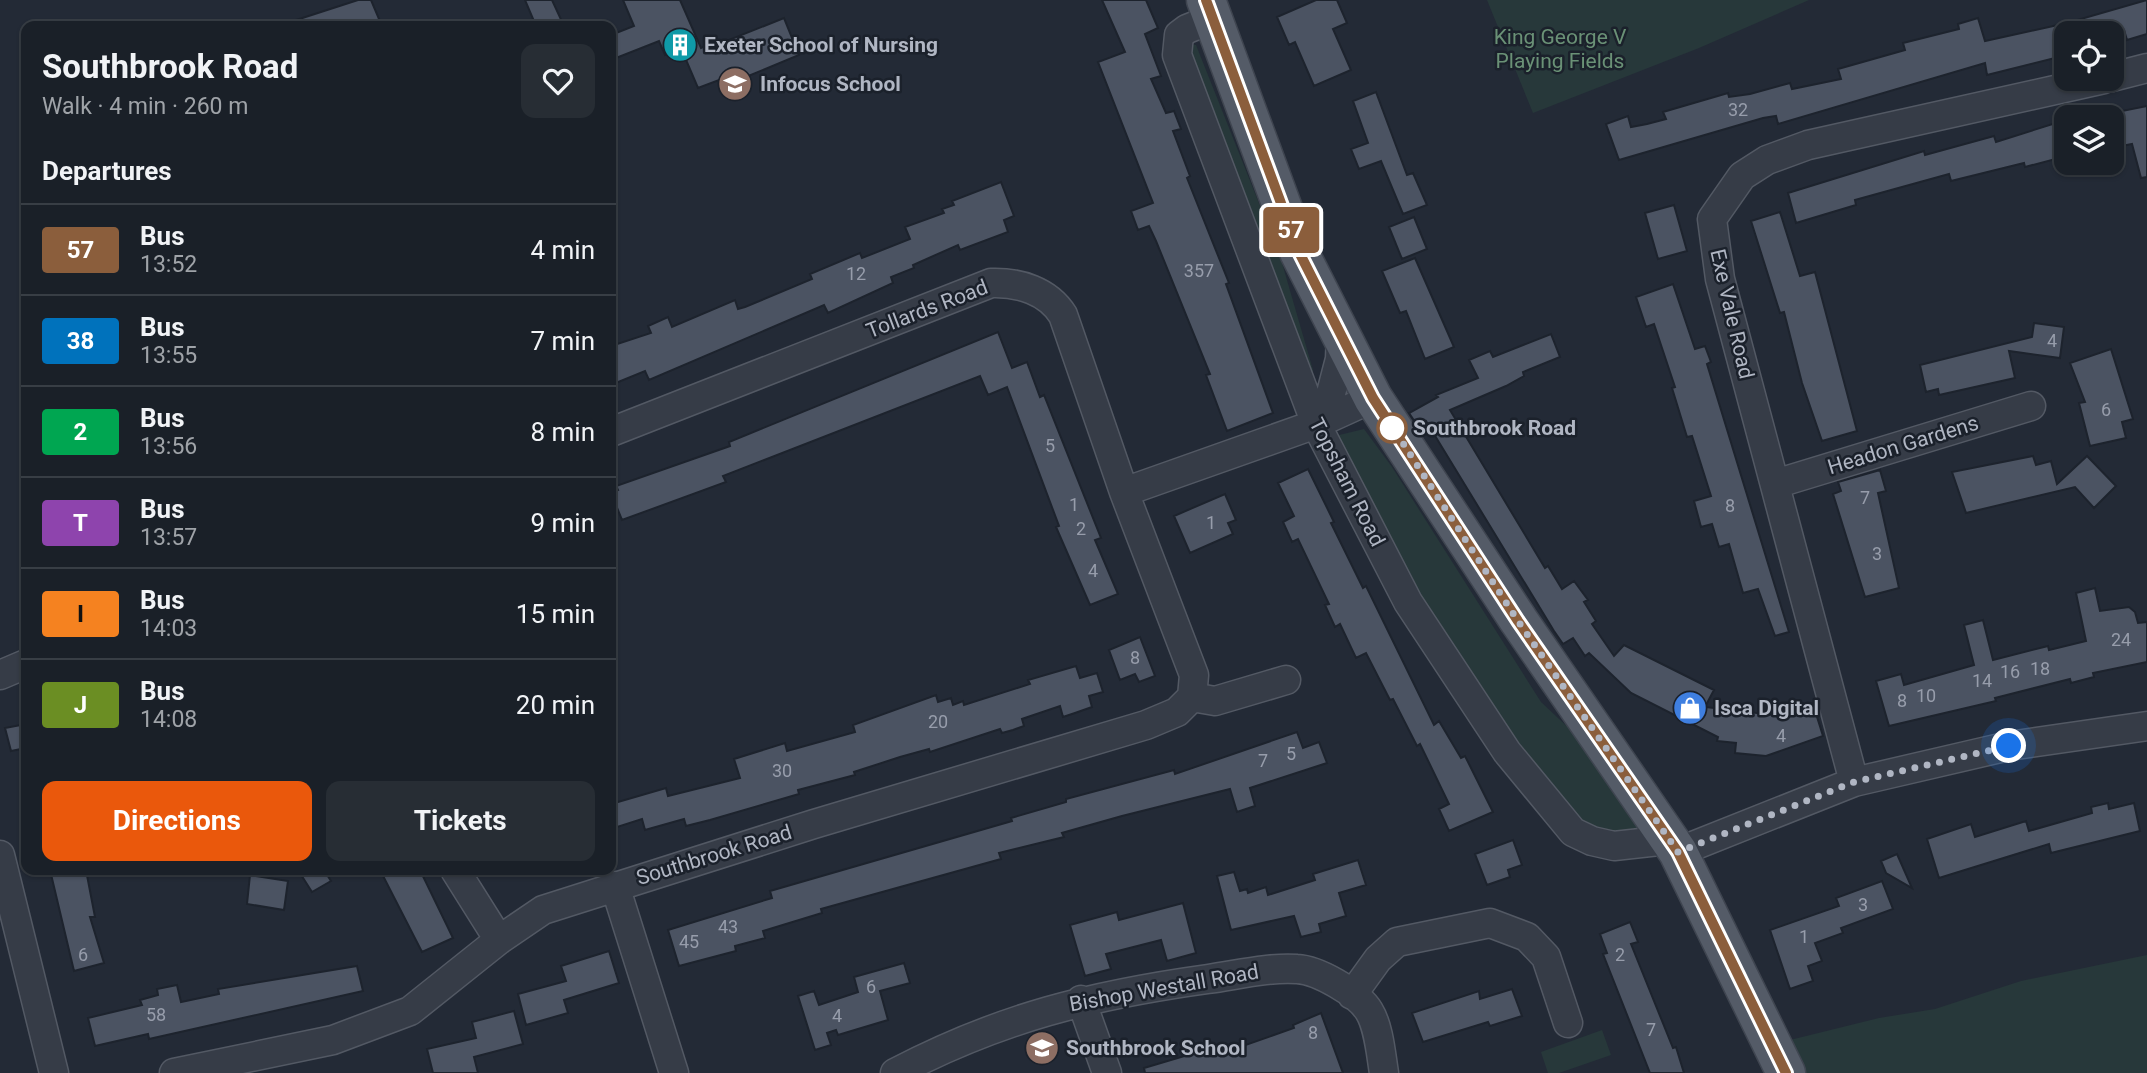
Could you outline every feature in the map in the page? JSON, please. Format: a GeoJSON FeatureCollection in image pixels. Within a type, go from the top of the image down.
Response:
{"type":"FeatureCollection","features":[{"type":"Feature","properties":{"kind":"main road","name":"Topsham Road"},"geometry":{"type":"LineString","coordinates":[[1209,10],[1299,252],[1373,398],[1518,621],[1673,846],[1786,1073]]}},
{"type":"Feature","properties":{"kind":"street","name":"Topsham Road"},"geometry":{"type":"LineString","coordinates":[[1209,10],[1180,35],[1177,55],[1320,422],[1408,602],[1507,752],[1573,832],[1603,845],[1673,846]]}},
{"type":"Feature","properties":{"kind":"street"},"geometry":{"type":"LineString","coordinates":[[2124,74],[2147,68]]}},
{"type":"Feature","properties":{"kind":"street","name":"Exe Vale Road"},"geometry":{"type":"LineString","coordinates":[[1854,782],[1720,279],[1712,219],[1742,176],[1767,160],[1808,145],[2054,90]]}},
{"type":"Feature","properties":{"kind":"street","name":"Tollards Road"},"geometry":{"type":"LineString","coordinates":[[616,430],[991,283],[1009,282],[1046,297],[1056,304],[1063,315],[1124,492]]}},
{"type":"Feature","properties":{"kind":"street"},"geometry":{"type":"LineString","coordinates":[[1320,422],[1340,359],[1341,335]]}},
{"type":"Feature","properties":{"kind":"street"},"geometry":{"type":"LineString","coordinates":[[1286,680],[1215,701],[1192,697],[1194,675],[1124,492],[1320,422],[1373,398]]}},
{"type":"Feature","properties":{"kind":"street","name":"Headon Gardens"},"geometry":{"type":"LineString","coordinates":[[1775,484],[2031,406]]}},
{"type":"Feature","properties":{"kind":"street"},"geometry":{"type":"LineString","coordinates":[[0,675],[21,666]]}},
{"type":"Feature","properties":{"kind":"street","name":"Southbrook Road"},"geometry":{"type":"LineString","coordinates":[[174,1073],[333,1040],[410,1011],[499,940],[543,910],[1146,724],[1177,712],[1192,697]]}},
{"type":"Feature","properties":{"kind":"street"},"geometry":{"type":"LineString","coordinates":[[1673,846],[1854,782],[2009,746],[2147,726]]}},
{"type":"Feature","properties":{"kind":"street"},"geometry":{"type":"LineString","coordinates":[[0,855],[54,1073]]}},
{"type":"Feature","properties":{"kind":"street"},"geometry":{"type":"LineString","coordinates":[[458,875],[499,940]]}},
{"type":"Feature","properties":{"kind":"street"},"geometry":{"type":"LineString","coordinates":[[615,886],[674,1073]]}},
{"type":"Feature","properties":{"kind":"street"},"geometry":{"type":"LineString","coordinates":[[1352,995],[1378,959],[1397,942],[1490,923],[1527,937],[1546,957],[1568,1023]]}},
{"type":"Feature","properties":{"kind":"street","name":"Bishop Westall Road"},"geometry":{"type":"LineString","coordinates":[[895,1073],[945,1047],[989,1029],[1081,1000],[1150,987],[1297,969],[1332,981],[1369,1011],[1384,1073]]}},
{"type":"Feature","properties":{"kind":"street"},"geometry":{"type":"LineString","coordinates":[[1081,1000],[1107,1073]]}},
{"type":"Feature","properties":{"kind":"green space","name":"King George V Playing Fields"},"geometry":{"type":"Polygon","coordinates":[[[1487,0],[1809,0],[1699,48],[1533,113],[1487,0]]]}},
{"type":"Feature","properties":{"kind":"green space"},"geometry":{"type":"Polygon","coordinates":[[[1189,44],[1196,45],[1280,256],[1313,370],[1309,386],[1188,60],[1189,44]]]}},
{"type":"Feature","properties":{"kind":"green space"},"geometry":{"type":"Polygon","coordinates":[[[1364,429],[1392,467],[1541,702],[1593,751],[1649,837],[1618,840],[1564,814],[1404,587],[1335,436],[1364,429]]]}},
{"type":"Feature","properties":{"kind":"green space"},"geometry":{"type":"Polygon","coordinates":[[[2147,955],[2147,1073],[1804,1073],[1786,1041],[1879,1018],[1935,1009],[2021,981],[2147,955]]]}},
{"type":"Feature","properties":{"kind":"green space"},"geometry":{"type":"Polygon","coordinates":[[[1602,1030],[1611,1055],[1559,1073],[1548,1073],[1541,1052],[1602,1030]]]}},
{"type":"Feature","properties":{"kind":"building"},"geometry":{"type":"Polygon","coordinates":[[[358,0],[371,0],[380,21],[293,21],[358,0]]]}},
{"type":"Feature","properties":{"kind":"building"},"geometry":{"type":"Polygon","coordinates":[[[525,0],[552,0],[562,21],[534,21],[525,0]]]}},
{"type":"Feature","properties":{"kind":"building"},"geometry":{"type":"Polygon","coordinates":[[[623,0],[680,0],[701,48],[718,41],[719,44],[784,18],[799,55],[746,77],[743,71],[698,88],[681,48],[665,55],[659,41],[616,58],[616,33],[634,26],[623,0]]]}},
{"type":"Feature","properties":{"kind":"building"},"geometry":{"type":"Polygon","coordinates":[[[1102,0],[1146,0],[1158,28],[1145,34],[1161,76],[1151,79],[1166,113],[1174,111],[1181,129],[1173,131],[1190,176],[1187,178],[1229,283],[1226,284],[1273,413],[1227,431],[1206,375],[1210,374],[1156,241],[1149,226],[1138,230],[1131,211],[1153,203],[1098,62],[1125,52],[1102,0]]]}},
{"type":"Feature","properties":{"kind":"building"},"geometry":{"type":"Polygon","coordinates":[[[1316,0],[1337,0],[1347,23],[1333,29],[1351,70],[1314,86],[1295,42],[1289,45],[1277,17],[1316,0]]]}},
{"type":"Feature","properties":{"kind":"building"},"geometry":{"type":"Polygon","coordinates":[[[2147,0],[2147,34],[2127,40],[2124,21],[2074,21],[2147,0]]]}},
{"type":"Feature","properties":{"kind":"building"},"geometry":{"type":"Polygon","coordinates":[[[1978,18],[1985,41],[2054,26],[2054,58],[1987,75],[1985,63],[1778,124],[1776,116],[1763,118],[1619,160],[1606,124],[1628,116],[1631,127],[1647,124],[1666,119],[1663,112],[1728,93],[1729,97],[1790,83],[1792,89],[1841,79],[1838,69],[1905,50],[1903,43],[1959,29],[1958,24],[1978,18]]]}},
{"type":"Feature","properties":{"kind":"building"},"geometry":{"type":"Polygon","coordinates":[[[1376,92],[1407,175],[1413,173],[1427,205],[1403,214],[1381,161],[1359,169],[1351,149],[1368,143],[1353,101],[1376,92]]]}},
{"type":"Feature","properties":{"kind":"building"},"geometry":{"type":"Polygon","coordinates":[[[2147,106],[2147,177],[2141,178],[2132,144],[2124,146],[2124,111],[2147,106]]]}},
{"type":"Feature","properties":{"kind":"building"},"geometry":{"type":"Polygon","coordinates":[[[2054,124],[2054,159],[2025,167],[2024,163],[1951,181],[1949,174],[1855,200],[1856,205],[1796,223],[1788,193],[1924,151],[1925,155],[1994,136],[1996,142],[2054,124]]]}},
{"type":"Feature","properties":{"kind":"building"},"geometry":{"type":"Polygon","coordinates":[[[1001,182],[1014,216],[1004,220],[1008,232],[960,250],[958,245],[913,265],[914,268],[891,277],[893,283],[828,313],[824,305],[649,380],[645,371],[616,383],[616,344],[651,333],[648,326],[668,317],[672,327],[735,300],[738,309],[745,307],[812,279],[810,274],[860,253],[862,258],[910,239],[905,227],[944,213],[942,209],[954,205],[952,201],[1001,182]]]}},
{"type":"Feature","properties":{"kind":"building"},"geometry":{"type":"Polygon","coordinates":[[[1674,205],[1687,251],[1658,259],[1645,213],[1674,205]]]}},
{"type":"Feature","properties":{"kind":"building"},"geometry":{"type":"Polygon","coordinates":[[[1780,212],[1800,276],[1815,272],[1857,431],[1822,441],[1802,383],[1784,312],[1780,313],[1751,221],[1780,212]]]}},
{"type":"Feature","properties":{"kind":"building"},"geometry":{"type":"Polygon","coordinates":[[[1414,217],[1427,249],[1402,259],[1389,227],[1414,217]]]}},
{"type":"Feature","properties":{"kind":"building"},"geometry":{"type":"Polygon","coordinates":[[[1415,258],[1454,347],[1425,359],[1406,311],[1400,313],[1382,271],[1415,258]]]}},
{"type":"Feature","properties":{"kind":"building"},"geometry":{"type":"Polygon","coordinates":[[[1673,284],[1695,349],[1705,346],[1711,362],[1707,364],[1789,632],[1775,636],[1758,589],[1743,593],[1729,544],[1719,547],[1712,524],[1701,527],[1694,501],[1711,496],[1692,436],[1687,437],[1672,388],[1675,387],[1654,324],[1646,327],[1636,297],[1673,284]]]}},
{"type":"Feature","properties":{"kind":"building"},"geometry":{"type":"Polygon","coordinates":[[[2034,323],[2064,327],[2060,358],[2009,351],[2015,378],[1939,395],[1938,389],[1926,392],[1920,365],[2032,337],[2034,323]]]}},
{"type":"Feature","properties":{"kind":"building"},"geometry":{"type":"Polygon","coordinates":[[[998,332],[1012,368],[1027,362],[1040,397],[1044,395],[1101,538],[1095,540],[1118,594],[1090,605],[1056,527],[1059,526],[1007,387],[988,395],[980,376],[723,476],[726,482],[622,520],[616,505],[616,486],[730,446],[729,442],[998,332]]]}},
{"type":"Feature","properties":{"kind":"building"},"geometry":{"type":"Polygon","coordinates":[[[1551,334],[1560,357],[1523,372],[1524,376],[1506,386],[1450,410],[1545,568],[1548,566],[1562,589],[1574,581],[1588,600],[1584,602],[1596,621],[1592,624],[1614,656],[1624,645],[1714,690],[1705,707],[1774,715],[1813,704],[1823,736],[1766,756],[1735,753],[1736,743],[1717,741],[1718,737],[1631,693],[1589,653],[1585,656],[1573,638],[1563,644],[1554,631],[1426,421],[1417,425],[1409,413],[1438,397],[1436,395],[1478,378],[1469,360],[1490,351],[1493,357],[1551,334]]]}},
{"type":"Feature","properties":{"kind":"building"},"geometry":{"type":"Polygon","coordinates":[[[2111,349],[2133,419],[2122,422],[2126,438],[2090,446],[2079,403],[2085,402],[2070,363],[2111,349]]]}},
{"type":"Feature","properties":{"kind":"building"},"geometry":{"type":"Polygon","coordinates":[[[2033,456],[2036,465],[2051,461],[2057,484],[2087,456],[2116,486],[2094,508],[2075,487],[1966,513],[1952,472],[2033,456]]]}},
{"type":"Feature","properties":{"kind":"building"},"geometry":{"type":"Polygon","coordinates":[[[1308,469],[1334,522],[1331,523],[1363,588],[1366,586],[1434,725],[1439,721],[1461,758],[1465,756],[1493,812],[1449,831],[1439,809],[1449,804],[1420,744],[1417,746],[1366,653],[1356,658],[1340,624],[1335,627],[1325,605],[1329,604],[1298,539],[1292,542],[1283,522],[1294,516],[1278,483],[1308,469]]]}},
{"type":"Feature","properties":{"kind":"building"},"geometry":{"type":"Polygon","coordinates":[[[1880,470],[1886,491],[1878,493],[1899,588],[1865,597],[1833,494],[1841,491],[1838,482],[1880,470]]]}},
{"type":"Feature","properties":{"kind":"building"},"geometry":{"type":"Polygon","coordinates":[[[1225,494],[1236,520],[1228,523],[1233,534],[1190,553],[1174,516],[1225,494]]]}},
{"type":"Feature","properties":{"kind":"building"},"geometry":{"type":"Polygon","coordinates":[[[2095,588],[2100,611],[2129,607],[2135,612],[2138,623],[2147,622],[2147,662],[2093,673],[2094,677],[2071,683],[2070,679],[1995,698],[1996,701],[1889,726],[1876,681],[1901,674],[1904,685],[1974,665],[1964,625],[1983,620],[1993,660],[2048,646],[2049,650],[2086,641],[2076,593],[2095,588]]]}},
{"type":"Feature","properties":{"kind":"building"},"geometry":{"type":"Polygon","coordinates":[[[1140,637],[1155,676],[1139,682],[1135,674],[1120,680],[1109,650],[1140,637]]]}},
{"type":"Feature","properties":{"kind":"building"},"geometry":{"type":"Polygon","coordinates":[[[1076,666],[1080,678],[1097,673],[1103,692],[1089,696],[1092,707],[1063,717],[1060,706],[1022,719],[1024,726],[1013,730],[1002,733],[1000,729],[930,752],[929,749],[900,757],[854,772],[855,775],[798,790],[799,794],[710,820],[686,826],[684,819],[645,830],[642,819],[616,827],[616,803],[666,788],[668,796],[740,778],[734,759],[785,743],[787,751],[855,732],[853,725],[936,695],[938,702],[951,698],[953,705],[963,701],[964,705],[1030,684],[1028,680],[1076,666]]]}},
{"type":"Feature","properties":{"kind":"building"},"geometry":{"type":"Polygon","coordinates":[[[21,725],[21,749],[11,751],[5,728],[21,725]]]}},
{"type":"Feature","properties":{"kind":"building"},"geometry":{"type":"Polygon","coordinates":[[[1297,732],[1303,748],[1319,742],[1327,763],[1250,788],[1255,806],[1237,812],[1230,789],[1122,816],[1062,833],[1064,837],[999,853],[1001,859],[821,909],[822,913],[763,931],[765,938],[735,946],[736,951],[679,966],[668,930],[772,898],[770,891],[1012,821],[1011,818],[1066,802],[1066,799],[1174,770],[1175,774],[1297,732]]]}},
{"type":"Feature","properties":{"kind":"building"},"geometry":{"type":"Polygon","coordinates":[[[2108,803],[2109,809],[2134,803],[2140,831],[2051,853],[2049,844],[1939,878],[1927,839],[1971,824],[1975,837],[2026,821],[2029,831],[2092,813],[2091,807],[2108,803]]]}},
{"type":"Feature","properties":{"kind":"building"},"geometry":{"type":"Polygon","coordinates":[[[1513,840],[1522,865],[1508,870],[1510,877],[1487,885],[1475,854],[1513,840]]]}},
{"type":"Feature","properties":{"kind":"building"},"geometry":{"type":"Polygon","coordinates":[[[1897,854],[1912,888],[1886,873],[1881,861],[1897,854]]]}},
{"type":"Feature","properties":{"kind":"building"},"geometry":{"type":"Polygon","coordinates":[[[1358,860],[1366,885],[1339,893],[1346,916],[1319,924],[1321,932],[1301,937],[1294,916],[1231,930],[1217,876],[1234,872],[1240,891],[1247,889],[1248,893],[1266,887],[1268,895],[1315,880],[1313,874],[1358,860]]]}},
{"type":"Feature","properties":{"kind":"building"},"geometry":{"type":"Polygon","coordinates":[[[51,875],[87,875],[95,917],[90,917],[104,963],[74,971],[51,875]]]}},
{"type":"Feature","properties":{"kind":"building"},"geometry":{"type":"Polygon","coordinates":[[[250,875],[288,881],[284,910],[247,904],[250,875]]]}},
{"type":"Feature","properties":{"kind":"building"},"geometry":{"type":"Polygon","coordinates":[[[301,875],[327,875],[331,881],[312,892],[301,875]]]}},
{"type":"Feature","properties":{"kind":"building"},"geometry":{"type":"Polygon","coordinates":[[[383,875],[422,875],[453,938],[422,952],[383,875]]]}},
{"type":"Feature","properties":{"kind":"building"},"geometry":{"type":"Polygon","coordinates":[[[1882,881],[1893,909],[1841,928],[1843,933],[1815,943],[1822,961],[1808,966],[1813,981],[1790,989],[1770,930],[1839,906],[1836,898],[1882,881]]]}},
{"type":"Feature","properties":{"kind":"building"},"geometry":{"type":"Polygon","coordinates":[[[1183,903],[1196,953],[1167,961],[1161,940],[1106,954],[1111,969],[1085,976],[1070,925],[1117,912],[1119,920],[1183,903]]]}},
{"type":"Feature","properties":{"kind":"building"},"geometry":{"type":"Polygon","coordinates":[[[1630,922],[1638,942],[1631,944],[1673,1048],[1676,1047],[1684,1073],[1650,1073],[1603,954],[1607,953],[1600,934],[1630,922]]]}},
{"type":"Feature","properties":{"kind":"building"},"geometry":{"type":"Polygon","coordinates":[[[609,951],[619,983],[564,1000],[568,1013],[526,1025],[518,994],[566,981],[561,966],[609,951]]]}},
{"type":"Feature","properties":{"kind":"building"},"geometry":{"type":"Polygon","coordinates":[[[904,963],[910,983],[880,991],[888,1020],[838,1035],[836,1030],[827,1033],[831,1045],[815,1050],[798,996],[814,991],[819,1005],[858,992],[854,977],[904,963]]]}},
{"type":"Feature","properties":{"kind":"building"},"geometry":{"type":"Polygon","coordinates":[[[357,966],[363,991],[149,1039],[148,1034],[95,1046],[88,1018],[142,1005],[140,1000],[158,995],[157,989],[177,985],[181,1002],[219,994],[218,989],[357,966]]]}},
{"type":"Feature","properties":{"kind":"building"},"geometry":{"type":"Polygon","coordinates":[[[1512,989],[1522,1016],[1490,1026],[1488,1022],[1423,1042],[1412,1013],[1479,991],[1480,999],[1512,989]]]}},
{"type":"Feature","properties":{"kind":"building"},"geometry":{"type":"Polygon","coordinates":[[[514,1011],[523,1044],[474,1057],[478,1073],[433,1073],[427,1049],[476,1038],[472,1022],[514,1011]]]}},
{"type":"Feature","properties":{"kind":"building"},"geometry":{"type":"Polygon","coordinates":[[[1321,1013],[1343,1073],[1145,1073],[1144,1068],[1218,1046],[1220,1054],[1294,1028],[1293,1025],[1321,1013]]]}},
{"type":"Feature","properties":{"kind":"bus line","name":"57"},"geometry":{"type":"LineString","coordinates":[[1206,0],[1299,252],[1373,398],[1518,621],[1678,852],[1786,1073]]}},
{"type":"Feature","properties":{"kind":"place","name":"Exeter School of Nursing"},"geometry":{"type":"Point","coordinates":[680,45]}},
{"type":"Feature","properties":{"kind":"place","name":"Infocus School"},"geometry":{"type":"Point","coordinates":[735,84]}},
{"type":"Feature","properties":{"kind":"place","name":"Southbrook Road"},"geometry":{"type":"Point","coordinates":[1392,428]}},
{"type":"Feature","properties":{"kind":"place","name":"Isca Digital"},"geometry":{"type":"Point","coordinates":[1690,708]}},
{"type":"Feature","properties":{"kind":"place","name":"Southbrook School"},"geometry":{"type":"Point","coordinates":[1042,1048]}},
{"type":"Feature","properties":{"kind":"route"},"geometry":{"type":"LineString","coordinates":[[1392,428],[1388,420],[1518,621],[1678,852],[1854,782],[2009,746]]}}]}
